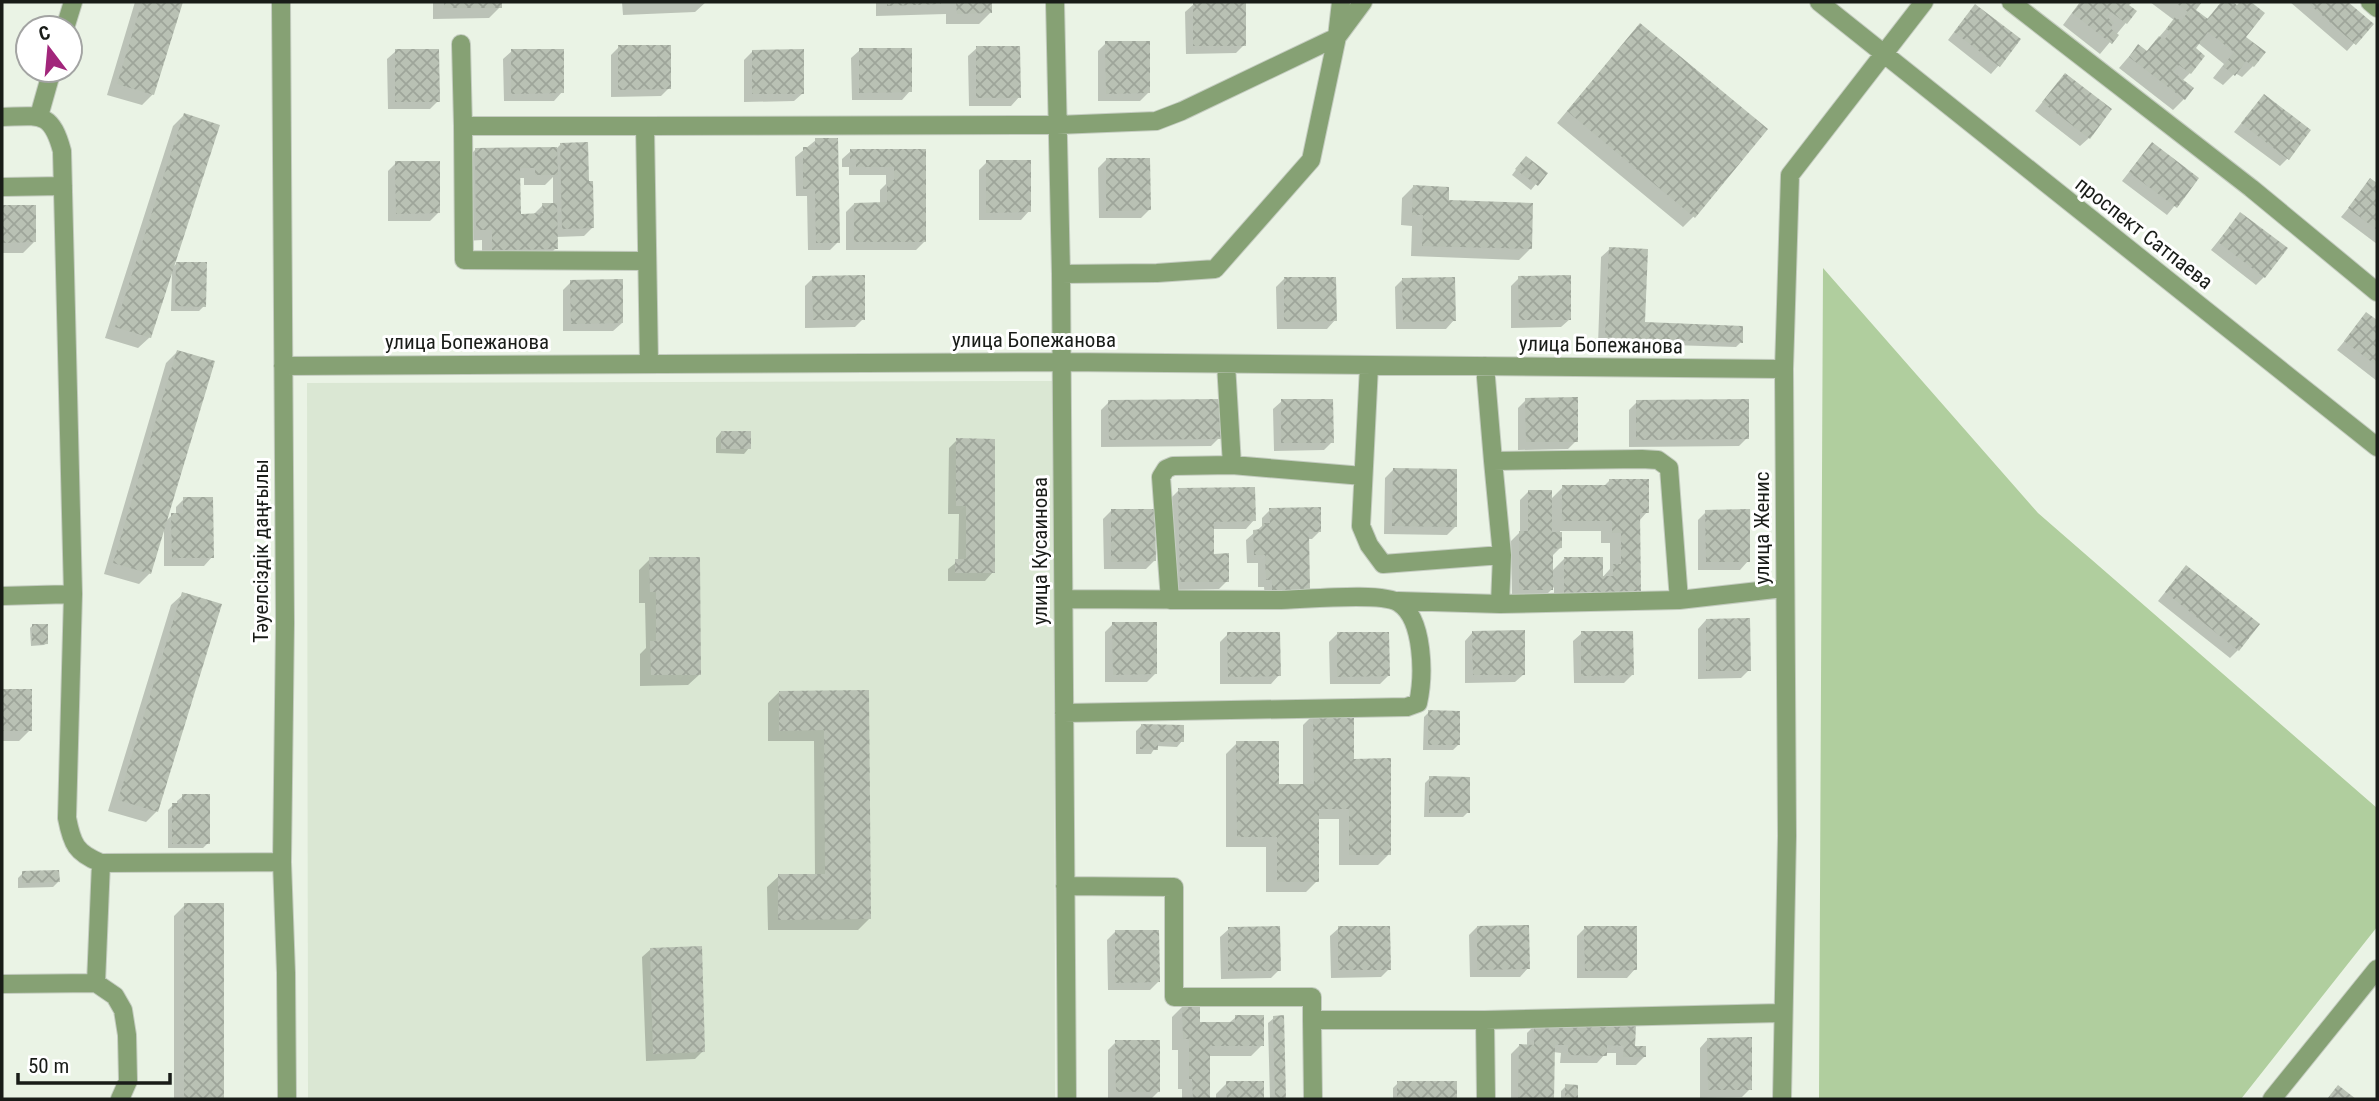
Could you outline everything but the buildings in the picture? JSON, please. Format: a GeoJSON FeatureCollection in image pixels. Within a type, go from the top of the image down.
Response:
{"type":"FeatureCollection","features":[{"type":"Feature","properties":{"kind":"street","name":"Тәуелсіздік даңғылы"},"geometry":{"type":"LineString","coordinates":[[282,2],[285,623],[282,862],[286,972],[286,1099]]}},
{"type":"Feature","properties":{"kind":"street","name":"улица Кусаинова"},"geometry":{"type":"LineString","coordinates":[[1055,2],[1062,362],[1067,1099]]}},
{"type":"Feature","properties":{"kind":"street"},"geometry":{"type":"LineString","coordinates":[[1061,274],[1157,273],[1215,269],[1311,160],[1337,37],[1341,2]]}},
{"type":"Feature","properties":{"kind":"street"},"geometry":{"type":"LineString","coordinates":[[463,126],[1057,125],[1156,121],[1337,37],[1363,2]]}},
{"type":"Feature","properties":{"kind":"street","name":"проспект Сатпаева"},"geometry":{"type":"LineString","coordinates":[[1819,2],[2377,447]]}},
{"type":"Feature","properties":{"kind":"street","name":"улица Женис"},"geometry":{"type":"LineString","coordinates":[[1782,1099],[1787,836],[1784,369],[1790,175],[1924,2]]}},
{"type":"Feature","properties":{"kind":"street"},"geometry":{"type":"LineString","coordinates":[[2011,2],[2251,188],[2377,292]]}},
{"type":"Feature","properties":{"kind":"street"},"geometry":{"type":"LineString","coordinates":[[2370,2],[2377,8]]}},
{"type":"Feature","properties":{"kind":"street"},"geometry":{"type":"LineString","coordinates":[[461,44],[464,260],[647,261]]}},
{"type":"Feature","properties":{"kind":"street"},"geometry":{"type":"LineString","coordinates":[[39,116],[48,84]]}},
{"type":"Feature","properties":{"kind":"street"},"geometry":{"type":"LineString","coordinates":[[2,117],[39,116],[56,129],[62,151],[73,594],[67,818],[71,836],[82,855],[101,863],[282,862]]}},
{"type":"Feature","properties":{"kind":"street"},"geometry":{"type":"LineString","coordinates":[[645,126],[649,364]]}},
{"type":"Feature","properties":{"kind":"street"},"geometry":{"type":"LineString","coordinates":[[2,187],[63,186]]}},
{"type":"Feature","properties":{"kind":"street","name":"улица Бопежанова"},"geometry":{"type":"LineString","coordinates":[[283,366],[1062,362],[1784,369]]}},
{"type":"Feature","properties":{"kind":"street"},"geometry":{"type":"LineString","coordinates":[[1226,364],[1232,465]]}},
{"type":"Feature","properties":{"kind":"street"},"geometry":{"type":"LineString","coordinates":[[1369,366],[1361,526],[1369,545],[1383,564],[1502,555]]}},
{"type":"Feature","properties":{"kind":"street"},"geometry":{"type":"LineString","coordinates":[[1485,366],[1502,555],[1500,604]]}},
{"type":"Feature","properties":{"kind":"street"},"geometry":{"type":"LineString","coordinates":[[1493,461],[1642,459],[1658,460],[1669,468],[1679,600]]}},
{"type":"Feature","properties":{"kind":"street"},"geometry":{"type":"LineString","coordinates":[[1170,600],[1161,477],[1166,469],[1173,466],[1232,465],[1363,476]]}},
{"type":"Feature","properties":{"kind":"street"},"geometry":{"type":"LineString","coordinates":[[1063,599],[1280,600],[1376,597],[1398,601],[1500,604],[1679,600],[1785,588]]}},
{"type":"Feature","properties":{"kind":"street"},"geometry":{"type":"LineString","coordinates":[[2,596],[73,594]]}},
{"type":"Feature","properties":{"kind":"street"},"geometry":{"type":"LineString","coordinates":[[1064,713],[1407,707],[1418,703],[1421,692],[1419,637],[1412,615],[1398,601]]}},
{"type":"Feature","properties":{"kind":"street"},"geometry":{"type":"LineString","coordinates":[[96,983],[101,863]]}},
{"type":"Feature","properties":{"kind":"street"},"geometry":{"type":"LineString","coordinates":[[1065,886],[1174,887],[1174,997],[1312,996],[1313,1099]]}},
{"type":"Feature","properties":{"kind":"street"},"geometry":{"type":"LineString","coordinates":[[2272,1099],[2377,969]]}},
{"type":"Feature","properties":{"kind":"street"},"geometry":{"type":"LineString","coordinates":[[2,984],[96,983],[115,996],[123,1010],[127,1035],[128,1081],[120,1099]]}},
{"type":"Feature","properties":{"kind":"street"},"geometry":{"type":"LineString","coordinates":[[1312,1020],[1485,1020],[1782,1013]]}},
{"type":"Feature","properties":{"kind":"street"},"geometry":{"type":"LineString","coordinates":[[1485,1020],[1486,1099]]}},
{"type":"Feature","properties":{"kind":"shaded area"},"geometry":{"type":"Polygon","coordinates":[[[1054,381],[1055,1099],[308,1099],[307,383],[1054,381]]]}},
{"type":"Feature","properties":{"kind":"green space"},"geometry":{"type":"Polygon","coordinates":[[[1823,268],[2038,513],[2377,808],[2377,927],[2241,1099],[1819,1099],[1823,268]]]}}]}
